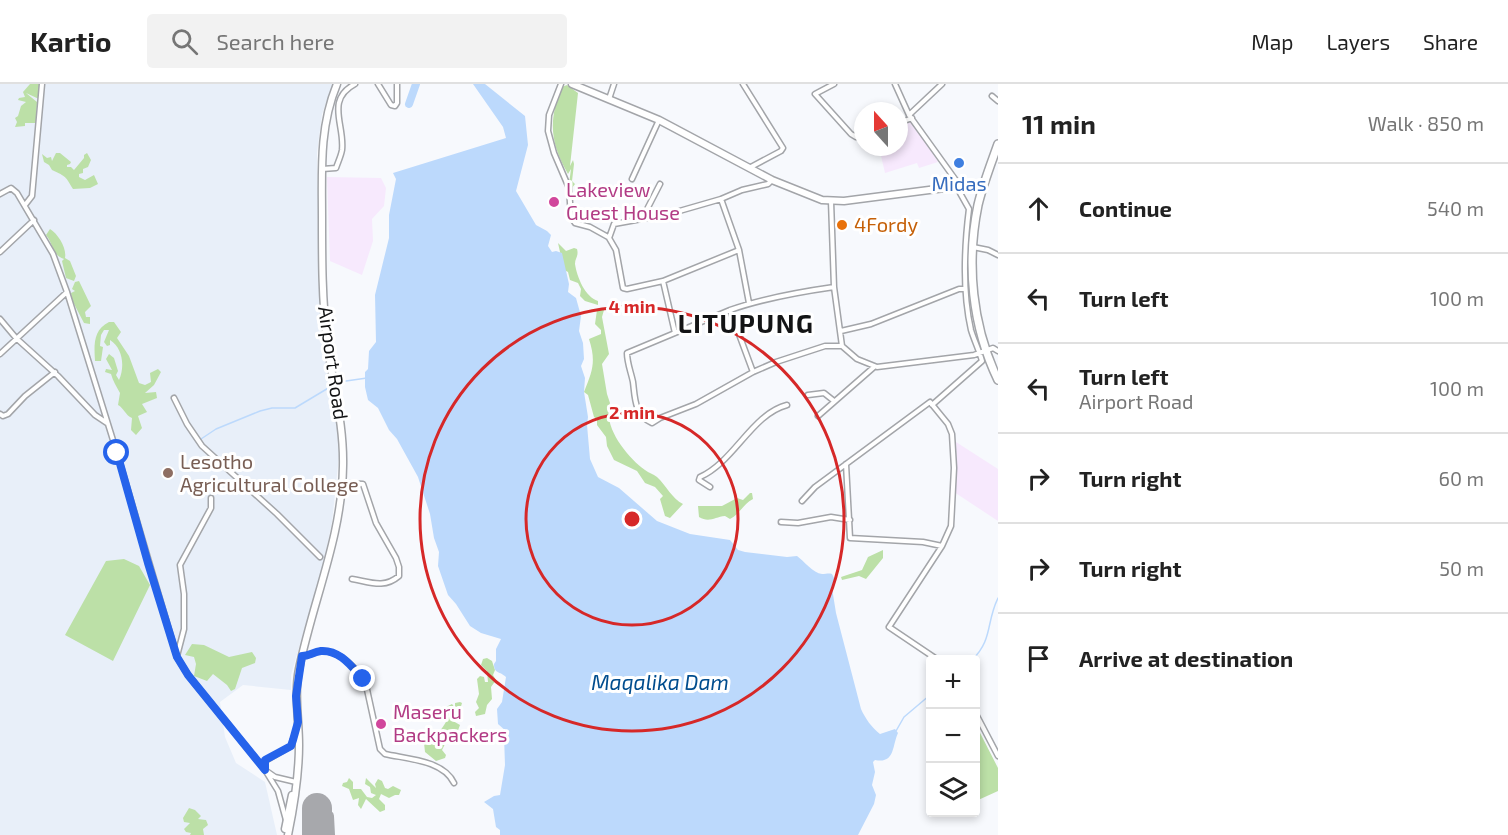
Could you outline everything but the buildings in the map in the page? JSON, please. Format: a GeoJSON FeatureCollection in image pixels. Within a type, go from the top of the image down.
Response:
{"type":"FeatureCollection","features":[{"type":"Feature","properties":{"kind":"main road","name":"Airport Road"},"geometry":{"type":"LineString","coordinates":[[286,835],[294,803],[299,749],[296,696],[302,656],[327,570],[343,483],[342,427],[327,342],[324,299],[322,169],[323,131],[337,84]]}},
{"type":"Feature","properties":{"kind":"main road"},"geometry":{"type":"LineString","coordinates":[[572,84],[659,120],[749,169],[794,190],[831,201],[960,186],[983,189]]}},
{"type":"Feature","properties":{"kind":"main road"},"geometry":{"type":"LineString","coordinates":[[998,144],[983,189],[972,247],[974,302],[982,352],[998,380]]}},
{"type":"Feature","properties":{"kind":"main road","name":"Airport Road"},"geometry":{"type":"LineString","coordinates":[[286,835],[286,820],[296,782]]}},
{"type":"Feature","properties":{"kind":"street"},"geometry":{"type":"LineString","coordinates":[[25,206],[32,196],[42,84]]}},
{"type":"Feature","properties":{"kind":"street"},"geometry":{"type":"LineString","coordinates":[[322,169],[336,168],[342,152],[339,102],[347,88],[355,84]]}},
{"type":"Feature","properties":{"kind":"street"},"geometry":{"type":"LineString","coordinates":[[378,84],[391,105],[395,106],[397,84]]}},
{"type":"Feature","properties":{"kind":"street"},"geometry":{"type":"LineString","coordinates":[[561,84],[549,115],[548,131],[569,188],[571,217],[575,223],[590,227],[609,238],[616,250],[623,288],[663,281],[739,250]]}},
{"type":"Feature","properties":{"kind":"street"},"geometry":{"type":"LineString","coordinates":[[609,99],[614,84]]}},
{"type":"Feature","properties":{"kind":"street"},"geometry":{"type":"LineString","coordinates":[[743,84],[783,148],[749,169]]}},
{"type":"Feature","properties":{"kind":"street"},"geometry":{"type":"LineString","coordinates":[[834,84],[815,94],[854,136]]}},
{"type":"Feature","properties":{"kind":"street"},"geometry":{"type":"LineString","coordinates":[[895,84],[911,117],[960,186],[960,193],[969,209],[965,235],[965,289],[971,329],[982,352],[982,361],[932,405]]}},
{"type":"Feature","properties":{"kind":"street"},"geometry":{"type":"LineString","coordinates":[[908,118],[942,84]]}},
{"type":"Feature","properties":{"kind":"street"},"geometry":{"type":"LineString","coordinates":[[992,96],[998,100]]}},
{"type":"Feature","properties":{"kind":"street"},"geometry":{"type":"LineString","coordinates":[[633,179],[659,120]]}},
{"type":"Feature","properties":{"kind":"street"},"geometry":{"type":"LineString","coordinates":[[609,238],[614,224],[669,214],[721,200],[742,190],[768,184],[772,180]]}},
{"type":"Feature","properties":{"kind":"street"},"geometry":{"type":"LineString","coordinates":[[642,219],[660,184]]}},
{"type":"Feature","properties":{"kind":"street"},"geometry":{"type":"LineString","coordinates":[[0,194],[11,188],[17,193],[53,254],[108,424],[177,657],[188,675],[265,770],[278,791],[286,820]]}},
{"type":"Feature","properties":{"kind":"street"},"geometry":{"type":"LineString","coordinates":[[721,200],[739,250],[749,303]]}},
{"type":"Feature","properties":{"kind":"street"},"geometry":{"type":"LineString","coordinates":[[831,201],[834,287],[842,346]]}},
{"type":"Feature","properties":{"kind":"street"},"geometry":{"type":"LineString","coordinates":[[0,252],[34,220]]}},
{"type":"Feature","properties":{"kind":"street"},"geometry":{"type":"LineString","coordinates":[[972,247],[998,255]]}},
{"type":"Feature","properties":{"kind":"street"},"geometry":{"type":"LineString","coordinates":[[663,281],[675,333]]}},
{"type":"Feature","properties":{"kind":"street"},"geometry":{"type":"LineString","coordinates":[[834,287],[787,294],[749,303],[627,353],[635,402],[649,422],[656,422],[673,412],[696,404],[753,372],[825,346],[842,346],[857,359],[874,367],[982,352],[993,348],[998,351]]}},
{"type":"Feature","properties":{"kind":"street"},"geometry":{"type":"LineString","coordinates":[[841,331],[872,324],[959,289],[965,289]]}},
{"type":"Feature","properties":{"kind":"street"},"geometry":{"type":"LineString","coordinates":[[0,354],[67,292]]}},
{"type":"Feature","properties":{"kind":"street"},"geometry":{"type":"LineString","coordinates":[[730,310],[753,372]]}},
{"type":"Feature","properties":{"kind":"street"},"geometry":{"type":"LineString","coordinates":[[0,319],[16,338],[55,372],[95,415],[108,424]]}},
{"type":"Feature","properties":{"kind":"street"},"geometry":{"type":"LineString","coordinates":[[818,416],[874,367]]}},
{"type":"Feature","properties":{"kind":"street"},"geometry":{"type":"LineString","coordinates":[[0,414],[3,416],[8,414],[34,388],[55,372]]}},
{"type":"Feature","properties":{"kind":"street"},"geometry":{"type":"LineString","coordinates":[[808,395],[824,393],[834,401]]}},
{"type":"Feature","properties":{"kind":"street"},"geometry":{"type":"LineString","coordinates":[[174,398],[187,424],[202,446],[277,514],[320,557]]}},
{"type":"Feature","properties":{"kind":"street"},"geometry":{"type":"LineString","coordinates":[[802,501],[846,464],[930,402],[948,424],[952,434],[954,468],[951,526],[942,546],[889,627],[931,655]]}},
{"type":"Feature","properties":{"kind":"street"},"geometry":{"type":"LineString","coordinates":[[710,487],[699,480],[700,477],[724,459],[770,411],[788,405]]}},
{"type":"Feature","properties":{"kind":"street"},"geometry":{"type":"LineString","coordinates":[[846,464],[850,538],[923,542],[942,546]]}},
{"type":"Feature","properties":{"kind":"street"},"geometry":{"type":"LineString","coordinates":[[343,483],[363,484],[376,523],[399,567],[399,576],[389,584],[381,585],[352,579]]}},
{"type":"Feature","properties":{"kind":"street"},"geometry":{"type":"LineString","coordinates":[[177,657],[184,629],[180,565],[210,508],[211,498]]}},
{"type":"Feature","properties":{"kind":"street"},"geometry":{"type":"LineString","coordinates":[[781,522],[798,523],[831,517],[850,520]]}},
{"type":"Feature","properties":{"kind":"street"},"geometry":{"type":"LineString","coordinates":[[302,656],[321,651],[339,654],[363,679],[380,749],[385,754],[435,765],[450,775],[454,783]]}},
{"type":"Feature","properties":{"kind":"street"},"geometry":{"type":"LineString","coordinates":[[265,770],[265,760],[291,746],[298,722]]}},
{"type":"Feature","properties":{"kind":"street"},"geometry":{"type":"LineString","coordinates":[[980,723],[998,756]]}},
{"type":"Feature","properties":{"kind":"street"},"geometry":{"type":"LineString","coordinates":[[265,770],[276,777],[296,782]]}},
{"type":"Feature","properties":{"kind":"shaded area","name":"Lesotho Agricultural College"},"geometry":{"type":"Polygon","coordinates":[[[0,84],[333,84],[322,114],[317,153],[321,332],[338,425],[339,456],[332,522],[324,562],[291,675],[291,690],[243,685],[220,702],[225,737],[236,763],[265,782],[277,835],[0,835],[0,84]]]}},
{"type":"Feature","properties":{"kind":"shaded area"},"geometry":{"type":"Polygon","coordinates":[[[911,121],[938,162],[919,168],[917,163],[885,173],[881,156],[908,156],[908,122],[911,121]]]}},
{"type":"Feature","properties":{"kind":"shaded area"},"geometry":{"type":"Polygon","coordinates":[[[327,177],[381,178],[386,188],[384,206],[372,219],[373,241],[362,275],[330,261],[327,177]]]}},
{"type":"Feature","properties":{"kind":"shaded area"},"geometry":{"type":"Polygon","coordinates":[[[956,442],[998,469],[998,521],[954,492],[957,467],[956,442]]]}},
{"type":"Feature","properties":{"kind":"green space"},"geometry":{"type":"Polygon","coordinates":[[[30,84],[40,84],[39,99],[26,93],[37,102],[36,123],[25,123],[25,126],[15,127],[17,122],[15,118],[21,106],[26,102],[18,100],[25,97],[23,92],[30,84]]]}},
{"type":"Feature","properties":{"kind":"green space"},"geometry":{"type":"Polygon","coordinates":[[[567,85],[578,93],[570,166],[573,160],[572,181],[575,184],[572,188],[569,184],[571,169],[568,174],[554,142],[553,131],[554,110],[562,87],[567,85]]]}},
{"type":"Feature","properties":{"kind":"green space"},"geometry":{"type":"Polygon","coordinates":[[[56,153],[60,153],[71,162],[67,167],[74,170],[87,153],[91,160],[79,177],[85,180],[94,175],[98,184],[90,188],[73,189],[65,177],[52,170],[44,162],[42,154],[47,158],[51,157],[52,161],[56,153]]]}},
{"type":"Feature","properties":{"kind":"green space"},"geometry":{"type":"Polygon","coordinates":[[[50,229],[59,238],[65,258],[70,261],[76,276],[74,281],[66,278],[62,261],[64,259],[55,252],[46,235],[50,229]]]}},
{"type":"Feature","properties":{"kind":"green space"},"geometry":{"type":"Polygon","coordinates":[[[558,243],[566,251],[577,249],[575,264],[578,275],[589,295],[598,301],[598,305],[585,301],[580,296],[581,289],[578,283],[570,280],[568,272],[564,270],[558,243]]]}},
{"type":"Feature","properties":{"kind":"green space"},"geometry":{"type":"Polygon","coordinates":[[[79,281],[91,306],[85,312],[86,317],[90,317],[90,324],[84,323],[72,300],[71,293],[75,291],[72,289],[75,282],[79,281]]]}},
{"type":"Feature","properties":{"kind":"green space"},"geometry":{"type":"Polygon","coordinates":[[[601,308],[604,310],[602,317],[609,354],[602,364],[610,403],[608,412],[613,431],[631,457],[657,477],[683,504],[670,518],[665,516],[660,499],[663,496],[655,487],[645,483],[637,471],[614,460],[607,446],[606,437],[597,425],[588,395],[584,392],[592,366],[589,339],[601,334],[601,330],[595,324],[597,310],[601,308]]]}},
{"type":"Feature","properties":{"kind":"green space"},"geometry":{"type":"Polygon","coordinates":[[[109,322],[114,322],[121,332],[117,338],[129,356],[139,383],[145,385],[151,382],[150,373],[158,369],[161,372],[154,385],[145,393],[156,392],[157,398],[142,404],[147,412],[138,416],[142,428],[136,435],[131,430],[132,418],[118,405],[120,393],[111,374],[105,372],[106,369],[112,370],[106,359],[109,354],[114,358],[118,371],[116,375],[119,380],[122,369],[122,358],[118,348],[110,340],[110,345],[107,346],[104,342],[109,330],[104,330],[101,335],[100,346],[103,347],[101,361],[95,361],[97,334],[109,322]]]}},
{"type":"Feature","properties":{"kind":"green space"},"geometry":{"type":"Polygon","coordinates":[[[750,493],[753,499],[730,519],[725,516],[709,520],[699,517],[698,506],[722,506],[737,498],[743,500],[750,493]]]}},
{"type":"Feature","properties":{"kind":"green space"},"geometry":{"type":"Polygon","coordinates":[[[883,550],[883,558],[866,579],[859,576],[842,580],[841,577],[862,570],[868,557],[883,550]]]}},
{"type":"Feature","properties":{"kind":"green space"},"geometry":{"type":"Polygon","coordinates":[[[124,559],[139,566],[150,585],[113,661],[65,635],[106,561],[124,559]]]}},
{"type":"Feature","properties":{"kind":"green space"},"geometry":{"type":"Polygon","coordinates":[[[192,644],[204,645],[229,657],[252,652],[256,658],[255,663],[242,668],[235,689],[231,691],[213,674],[207,681],[194,676],[196,664],[194,657],[185,655],[192,644]]]}},
{"type":"Feature","properties":{"kind":"green space"},"geometry":{"type":"Polygon","coordinates":[[[487,658],[492,661],[495,670],[493,675],[496,680],[491,687],[492,699],[487,705],[485,714],[476,716],[475,712],[479,708],[476,702],[479,694],[477,679],[480,676],[484,677],[485,682],[488,682],[487,671],[481,665],[483,659],[487,658]]]}},
{"type":"Feature","properties":{"kind":"green space"},"geometry":{"type":"Polygon","coordinates":[[[455,703],[462,703],[459,713],[452,718],[460,725],[457,733],[449,736],[442,750],[446,755],[445,758],[436,761],[425,752],[424,743],[434,738],[444,725],[449,716],[446,714],[446,707],[452,704],[455,708],[455,703]]]}},
{"type":"Feature","properties":{"kind":"green space"},"geometry":{"type":"Polygon","coordinates":[[[980,733],[998,768],[998,791],[980,799],[980,733]]]}},
{"type":"Feature","properties":{"kind":"green space"},"geometry":{"type":"Polygon","coordinates":[[[349,778],[353,782],[353,789],[361,789],[367,797],[372,798],[376,795],[371,793],[370,787],[365,784],[366,778],[376,788],[375,784],[378,779],[382,781],[385,788],[393,786],[401,790],[399,795],[389,798],[381,794],[379,799],[385,805],[385,810],[380,812],[366,799],[361,809],[358,805],[359,798],[353,800],[349,789],[342,786],[349,778]]]}},
{"type":"Feature","properties":{"kind":"green space"},"geometry":{"type":"Polygon","coordinates":[[[189,808],[201,816],[198,819],[206,820],[208,825],[203,829],[204,835],[190,835],[191,833],[184,829],[190,823],[184,822],[183,818],[189,808]]]}},
{"type":"Feature","properties":{"kind":"water","name":"Maqalika Dam"},"geometry":{"type":"Polygon","coordinates":[[[473,84],[485,84],[525,116],[528,145],[516,191],[536,225],[551,235],[548,246],[552,252],[562,253],[569,284],[568,292],[576,298],[581,316],[579,331],[583,343],[584,359],[581,366],[585,378],[584,392],[590,459],[598,477],[619,488],[657,521],[690,534],[730,540],[738,550],[745,552],[797,556],[815,571],[832,574],[835,580],[832,588],[836,613],[861,709],[869,723],[880,734],[895,729],[898,733],[889,757],[873,762],[875,772],[872,785],[876,795],[874,804],[858,835],[500,835],[493,809],[484,802],[500,795],[505,765],[504,736],[507,732],[498,724],[497,709],[502,702],[506,677],[494,667],[496,649],[501,639],[481,633],[470,626],[448,595],[438,566],[439,552],[418,477],[378,408],[368,400],[365,387],[369,351],[376,342],[375,295],[389,238],[389,215],[396,179],[393,173],[506,138],[503,127],[473,84]]]}},
{"type":"Feature","properties":{"kind":"waterway"},"geometry":{"type":"LineString","coordinates":[[409,104],[416,84]]}},
{"type":"Feature","properties":{"kind":"waterway"},"geometry":{"type":"LineString","coordinates":[[339,382],[367,378]]}},
{"type":"Feature","properties":{"kind":"waterway"},"geometry":{"type":"LineString","coordinates":[[201,439],[216,429],[260,411],[272,408],[295,408],[330,387]]}},
{"type":"Feature","properties":{"kind":"waterway"},"geometry":{"type":"LineString","coordinates":[[977,655],[986,638],[998,598]]}},
{"type":"Feature","properties":{"kind":"waterway"},"geometry":{"type":"LineString","coordinates":[[896,731],[904,717],[926,698]]}},
{"type":"Feature","properties":{"kind":"taxiway"},"geometry":{"type":"LineString","coordinates":[[315,835],[309,819],[312,813],[320,810],[328,816],[329,835]]}},
{"type":"Feature","properties":{"kind":"runway"},"geometry":{"type":"LineString","coordinates":[[317,808],[317,835]]}},
{"type":"Feature","properties":{"kind":"place","name":"Midas"},"geometry":{"type":"Point","coordinates":[959,163]}},
{"type":"Feature","properties":{"kind":"place","name":"Lakeview Guest House"},"geometry":{"type":"Point","coordinates":[554,202]}},
{"type":"Feature","properties":{"kind":"place","name":"4Fordy"},"geometry":{"type":"Point","coordinates":[842,225]}},
{"type":"Feature","properties":{"kind":"place","name":"Lesotho Agricultural College"},"geometry":{"type":"Point","coordinates":[168,473]}},
{"type":"Feature","properties":{"kind":"place","name":"Maseru Backpackers"},"geometry":{"type":"Point","coordinates":[381,724]}},
{"type":"Feature","properties":{"kind":"district","name":"LITUPUNG"},"geometry":{"type":"Point","coordinates":[746,324]}},
{"type":"Feature","properties":{"kind":"route"},"geometry":{"type":"LineString","coordinates":[[117,453],[177,657],[188,675],[265,770],[265,760],[291,746],[293,740],[298,722],[296,696],[302,656],[321,651],[339,654],[363,679]]}}]}
